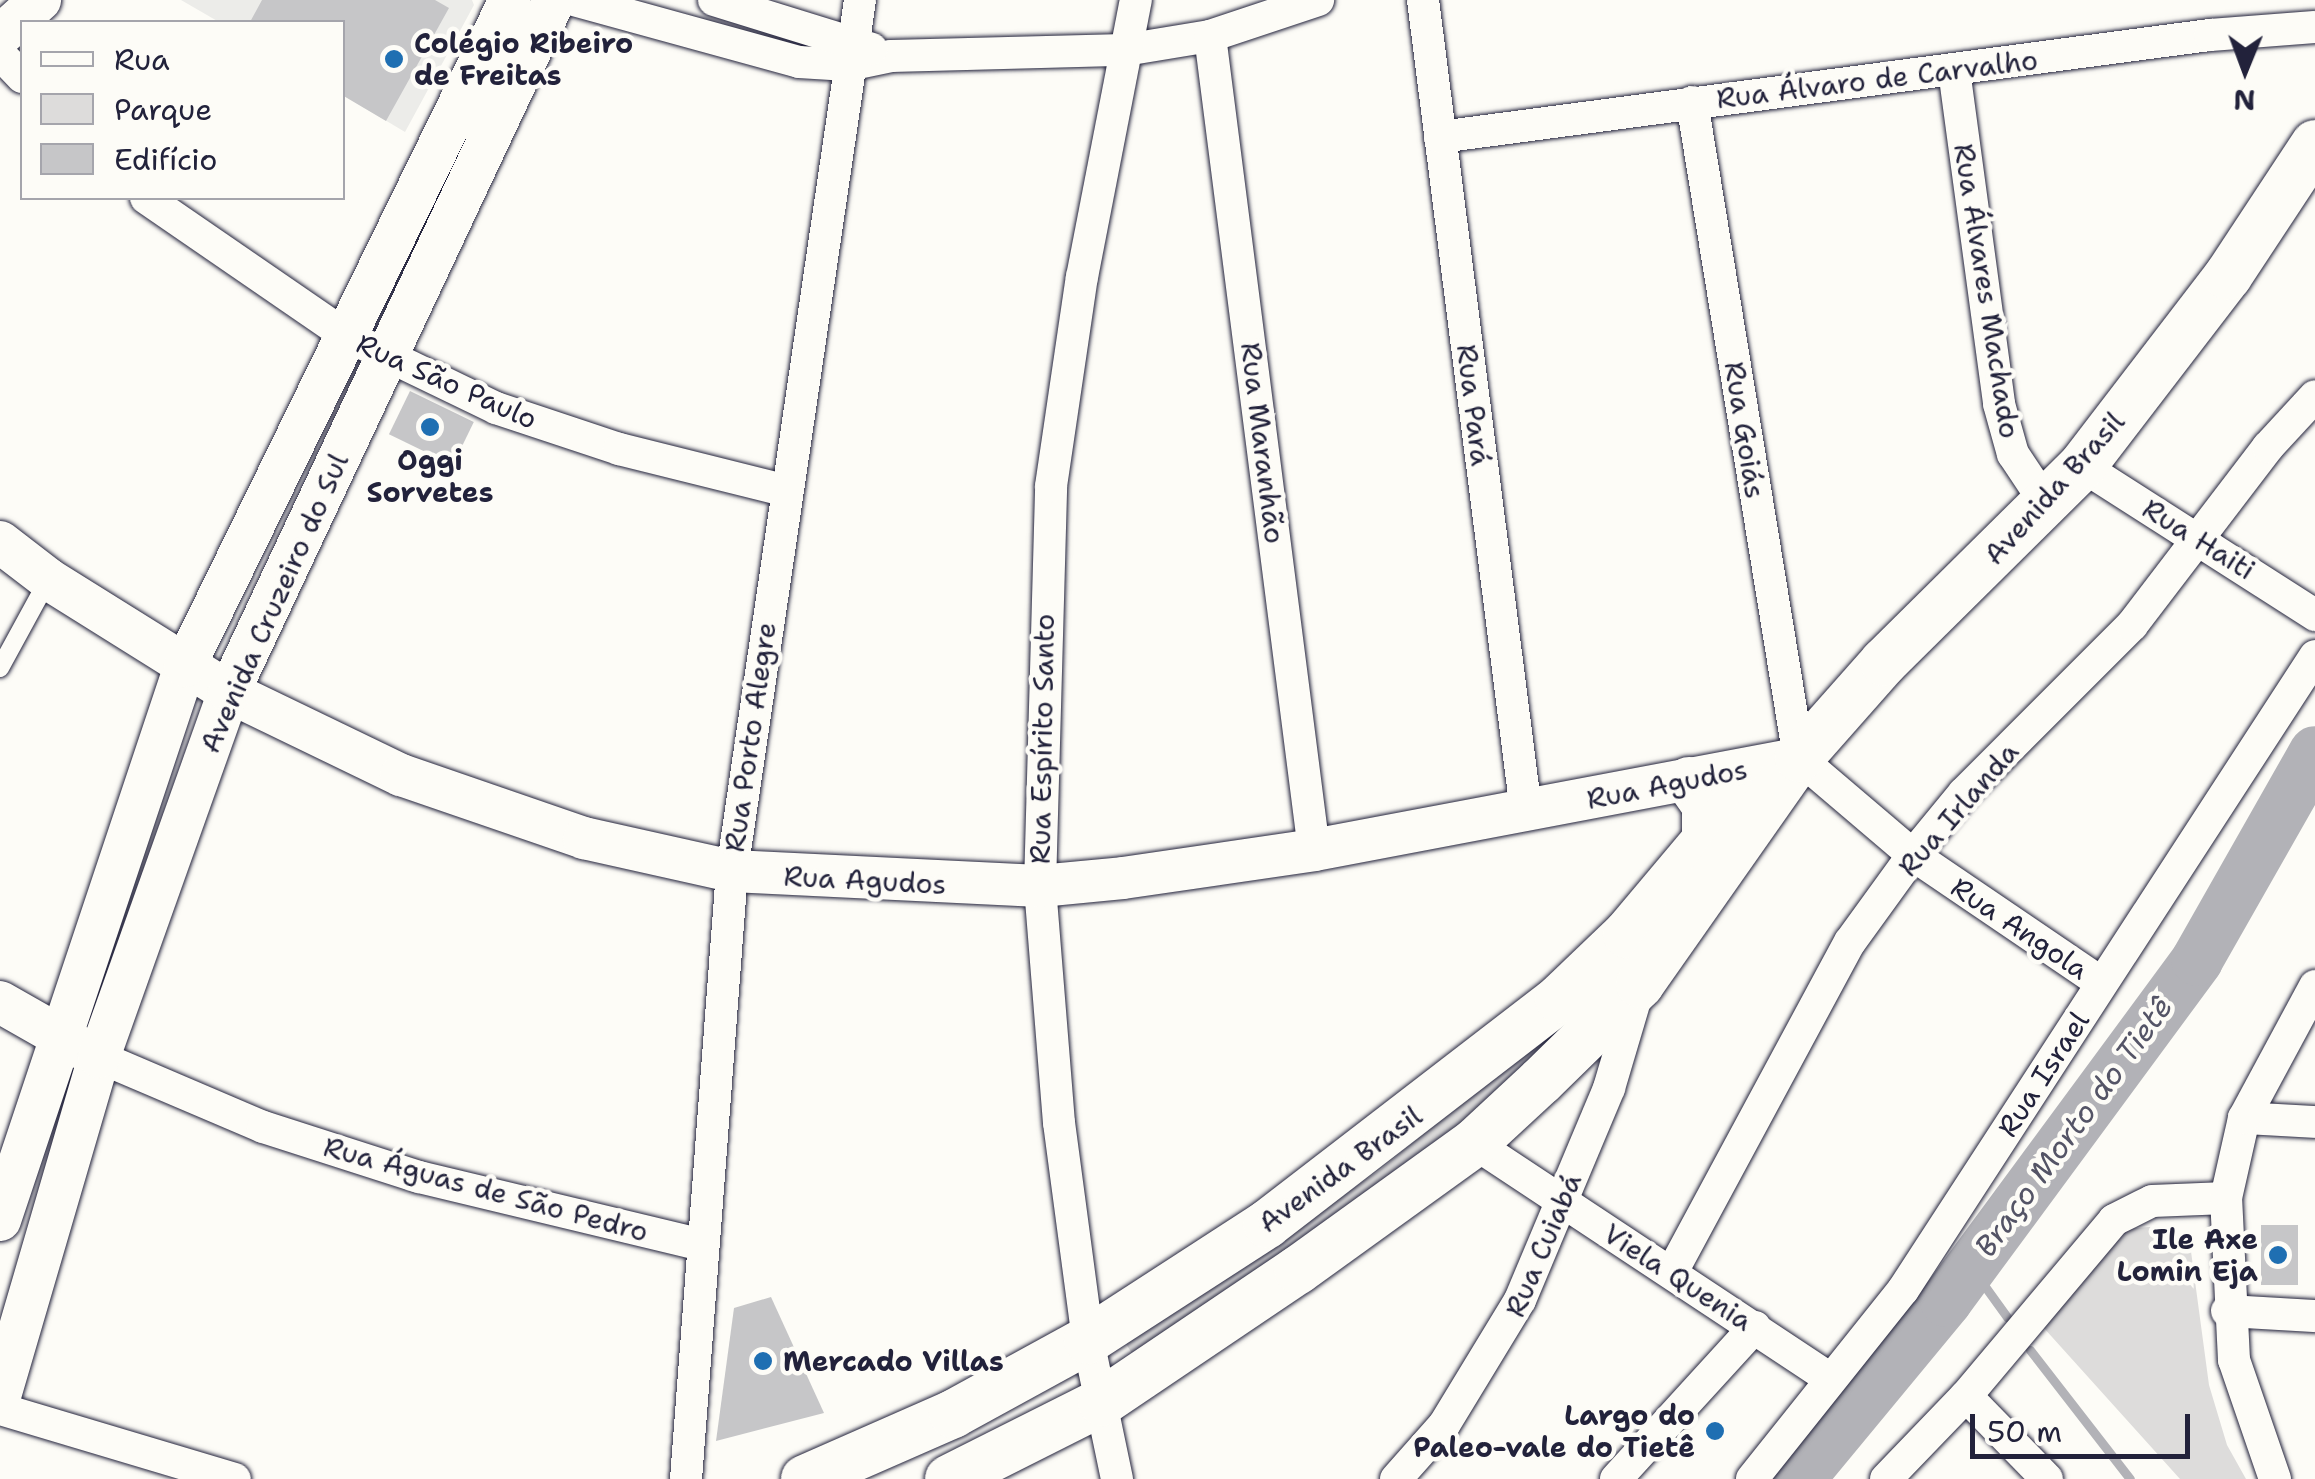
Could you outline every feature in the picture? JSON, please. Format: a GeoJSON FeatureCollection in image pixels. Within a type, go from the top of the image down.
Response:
{"type":"FeatureCollection","features":[{"type":"Feature","properties":{"kind":"main road","name":"Avenida Brasil"},"geometry":{"type":"LineString","coordinates":[[949,1479],[1102,1402],[1474,1143],[1640,984],[1798,758],[1884,662],[2082,466],[2228,276],[2315,144]]}},
{"type":"Feature","properties":{"kind":"main road","name":"Avenida Brasil"},"geometry":{"type":"LineString","coordinates":[[805,1479],[953,1414],[1088,1340],[1267,1224],[1493,1055],[1627,934],[1732,806],[1798,758]]}},
{"type":"Feature","properties":{"kind":"main road"},"geometry":{"type":"LineString","coordinates":[[1689,781],[1706,806],[1706,835]]}},
{"type":"Feature","properties":{"kind":"street"},"geometry":{"type":"LineString","coordinates":[[0,36],[40,0]]}},
{"type":"Feature","properties":{"kind":"street","name":"Avenida Cruzeiro do Sul"},"geometry":{"type":"LineString","coordinates":[[0,1220],[57,1036],[186,666],[510,0]]}},
{"type":"Feature","properties":{"kind":"street"},"geometry":{"type":"LineString","coordinates":[[714,0],[850,53]]}},
{"type":"Feature","properties":{"kind":"street","name":"Rua Porto Alegre"},"geometry":{"type":"LineString","coordinates":[[686,1479],[732,871],[784,490],[860,0]]}},
{"type":"Feature","properties":{"kind":"street","name":"Rua Espírito Santo"},"geometry":{"type":"LineString","coordinates":[[1117,1479],[1088,1340],[1059,1123],[1040,886],[1051,486],[1136,0]]}},
{"type":"Feature","properties":{"kind":"street"},"geometry":{"type":"LineString","coordinates":[[555,1],[799,62],[850,53],[892,56],[1125,50],[1210,36],[1318,0]]}},
{"type":"Feature","properties":{"kind":"street","name":"Rua Pará"},"geometry":{"type":"LineString","coordinates":[[1424,0],[1526,810]]}},
{"type":"Feature","properties":{"kind":"street","name":"Avenida Cruzeiro do Sul"},"geometry":{"type":"LineString","coordinates":[[0,1396],[99,1058],[229,692],[555,1]]}},
{"type":"Feature","properties":{"kind":"street","name":"Rua Álvaro de Carvalho"},"geometry":{"type":"LineString","coordinates":[[1440,138],[1692,102],[2315,27]]}},
{"type":"Feature","properties":{"kind":"street","name":"Rua Maranhão"},"geometry":{"type":"LineString","coordinates":[[1210,36],[1314,850]]}},
{"type":"Feature","properties":{"kind":"street"},"geometry":{"type":"LineString","coordinates":[[0,54],[20,75]]}},
{"type":"Feature","properties":{"kind":"street","name":"Rua Álvares Machado"},"geometry":{"type":"LineString","coordinates":[[1954,70],[1999,404],[2013,454],[2045,502]]}},
{"type":"Feature","properties":{"kind":"street","name":"Rua Goiás"},"geometry":{"type":"LineString","coordinates":[[1692,102],[1798,758]]}},
{"type":"Feature","properties":{"kind":"street","name":"Rua São Paulo"},"geometry":{"type":"LineString","coordinates":[[149,200],[345,334],[496,408],[567,433],[784,490]]}},
{"type":"Feature","properties":{"kind":"street","name":"Rua Irlanda"},"geometry":{"type":"LineString","coordinates":[[1672,1272],[1850,942],[1913,855],[1964,793],[2132,625],[2268,447],[2315,396]]}},
{"type":"Feature","properties":{"kind":"street","name":"Rua Haiti"},"geometry":{"type":"LineString","coordinates":[[2082,466],[2315,615]]}},
{"type":"Feature","properties":{"kind":"street","name":"Rua Agudos"},"geometry":{"type":"LineString","coordinates":[[0,542],[48,579],[229,692],[484,809],[732,871],[1040,886],[1314,850],[1798,758]]}},
{"type":"Feature","properties":{"kind":"street","name":"Rua Israel"},"geometry":{"type":"LineString","coordinates":[[1752,1479],[1902,1290],[2315,656]]}},
{"type":"Feature","properties":{"kind":"street","name":"Rua Angola"},"geometry":{"type":"LineString","coordinates":[[1798,758],[1913,855],[2102,983]]}},
{"type":"Feature","properties":{"kind":"street","name":"Rua Cuiabá"},"geometry":{"type":"LineString","coordinates":[[1396,1479],[1444,1425],[1503,1335],[1609,1088],[1640,984]]}},
{"type":"Feature","properties":{"kind":"street"},"geometry":{"type":"LineString","coordinates":[[2274,1479],[2234,1360],[2227,1311],[2226,1198],[2244,1118],[2315,986]]}},
{"type":"Feature","properties":{"kind":"street","name":"Rua Águas de São Pedro"},"geometry":{"type":"LineString","coordinates":[[0,1002],[99,1058],[248,1121],[419,1177],[703,1245]]}},
{"type":"Feature","properties":{"kind":"street"},"geometry":{"type":"LineString","coordinates":[[2244,1118],[2315,1122]]}},
{"type":"Feature","properties":{"kind":"street","name":"Viela Quenia"},"geometry":{"type":"LineString","coordinates":[[1474,1143],[1831,1380]]}},
{"type":"Feature","properties":{"kind":"street"},"geometry":{"type":"LineString","coordinates":[[1886,1479],[1966,1396],[2114,1220],[2152,1201],[2226,1198]]}},
{"type":"Feature","properties":{"kind":"street"},"geometry":{"type":"LineString","coordinates":[[2227,1311],[2315,1316]]}},
{"type":"Feature","properties":{"kind":"street"},"geometry":{"type":"LineString","coordinates":[[1616,1479],[1756,1327]]}},
{"type":"Feature","properties":{"kind":"street"},"geometry":{"type":"LineString","coordinates":[[1966,1396],[2047,1479]]}},
{"type":"Feature","properties":{"kind":"street"},"geometry":{"type":"LineString","coordinates":[[0,1410],[235,1479]]}},
{"type":"Feature","properties":{"kind":"lane"},"geometry":{"type":"LineString","coordinates":[[0,668],[48,579]]}},
{"type":"Feature","properties":{"kind":"shaded area","name":"Colégio Ribeiro de Freitas"},"geometry":{"type":"Polygon","coordinates":[[[181,0],[472,0],[474,5],[405,132],[345,96],[345,20],[216,20],[181,0]]]}},
{"type":"Feature","properties":{"kind":"green space"},"geometry":{"type":"Polygon","coordinates":[[[1609,979],[1618,994],[1390,1186],[1137,1361],[1126,1344],[1380,1170],[1609,979]]]}},
{"type":"Feature","properties":{"kind":"green space"},"geometry":{"type":"Polygon","coordinates":[[[2161,1226],[2190,1244],[2209,1385],[2227,1445],[2246,1479],[2180,1479],[2043,1327],[2125,1229],[2161,1226]]]}},
{"type":"Feature","properties":{"kind":"building","name":"Colégio Ribeiro de Freitas"},"geometry":{"type":"Polygon","coordinates":[[[262,0],[435,0],[449,8],[386,121],[345,97],[345,20],[251,20],[262,0]]]}},
{"type":"Feature","properties":{"kind":"building","name":"Oggi Sorvetes"},"geometry":{"type":"Polygon","coordinates":[[[410,391],[474,422],[453,465],[389,434],[410,391]]]}},
{"type":"Feature","properties":{"kind":"building","name":"Ile Axe Lomin Eja"},"geometry":{"type":"Polygon","coordinates":[[[2261,1225],[2298,1225],[2298,1285],[2261,1285],[2261,1225]]]}},
{"type":"Feature","properties":{"kind":"building","name":"Mercado Villas"},"geometry":{"type":"Polygon","coordinates":[[[771,1297],[824,1413],[716,1441],[734,1308],[771,1297]]]}},
{"type":"Feature","properties":{"kind":"waterway","name":"Braço Morto do Tietê"},"geometry":{"type":"LineString","coordinates":[[1799,1479],[1946,1301],[2197,960],[2315,752]]}},
{"type":"Feature","properties":{"kind":"waterway"},"geometry":{"type":"LineString","coordinates":[[1971,1267],[2007,1317]]}},
{"type":"Feature","properties":{"kind":"waterway"},"geometry":{"type":"LineString","coordinates":[[2030,1350],[2130,1479]]}},
{"type":"Feature","properties":{"kind":"place","name":"Colégio Ribeiro de Freitas"},"geometry":{"type":"Point","coordinates":[394,59]}},
{"type":"Feature","properties":{"kind":"place","name":"Oggi Sorvetes"},"geometry":{"type":"Point","coordinates":[430,427]}},
{"type":"Feature","properties":{"kind":"place","name":"Ile Axe Lomin Eja"},"geometry":{"type":"Point","coordinates":[2278,1255]}},
{"type":"Feature","properties":{"kind":"place","name":"Mercado Villas"},"geometry":{"type":"Point","coordinates":[763,1361]}},
{"type":"Feature","properties":{"kind":"place","name":"Largo do Paleo-vale do Tietê"},"geometry":{"type":"Point","coordinates":[1715,1431]}}]}
